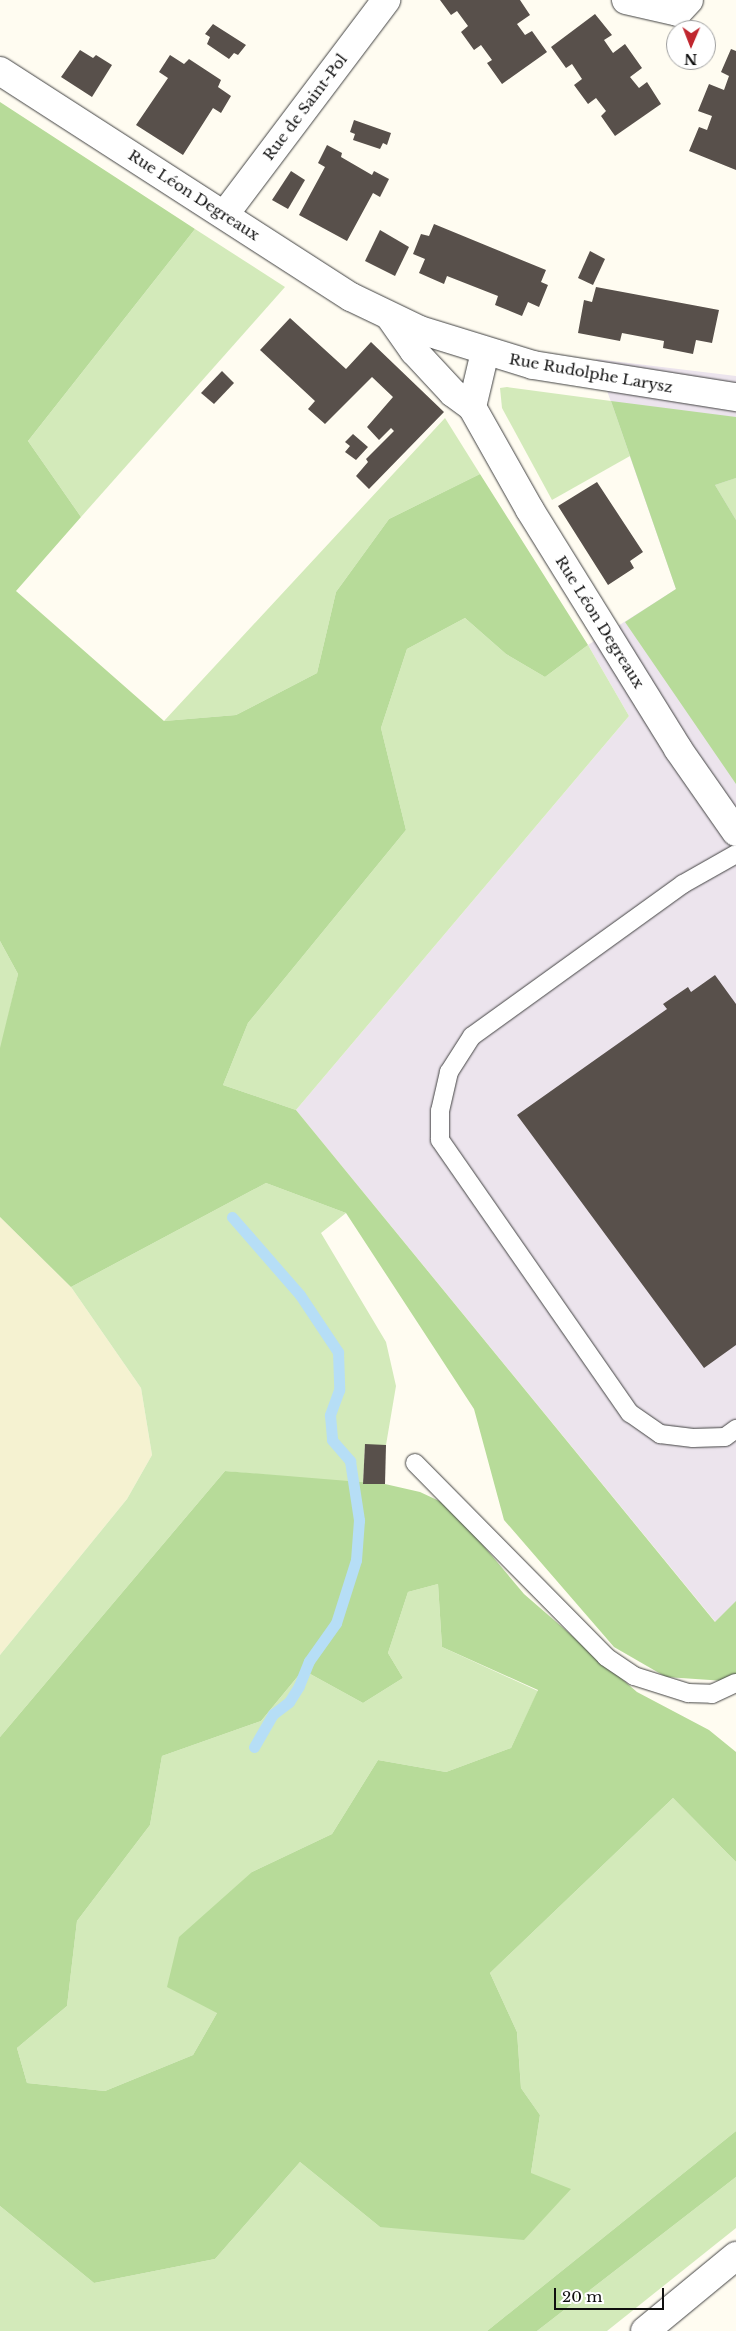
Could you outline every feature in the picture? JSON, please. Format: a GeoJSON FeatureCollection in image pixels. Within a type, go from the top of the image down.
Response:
{"type":"FeatureCollection","features":[{"type":"Feature","properties":{"kind":"street","name":"Rue de Saint-Pol"},"geometry":{"type":"LineString","coordinates":[[225,214],[386,0]]}},
{"type":"Feature","properties":{"kind":"street"},"geometry":{"type":"LineString","coordinates":[[626,0],[678,12],[689,0]]}},
{"type":"Feature","properties":{"kind":"street","name":"Rue Léon Degreaux"},"geometry":{"type":"LineString","coordinates":[[0,71],[225,214],[351,297],[420,330]]}},
{"type":"Feature","properties":{"kind":"street","name":"Rue Léon Degreaux"},"geometry":{"type":"LineString","coordinates":[[389,316],[414,350],[453,393],[472,407],[530,510],[678,749],[736,832]]}},
{"type":"Feature","properties":{"kind":"street","name":"Rue Rudolphe Larysz"},"geometry":{"type":"LineString","coordinates":[[420,330],[533,366],[736,397]]}},
{"type":"Feature","properties":{"kind":"street"},"geometry":{"type":"LineString","coordinates":[[472,407],[485,352]]}},
{"type":"Feature","properties":{"kind":"street"},"geometry":{"type":"LineString","coordinates":[[645,2331],[736,2256]]}},
{"type":"Feature","properties":{"kind":"lane"},"geometry":{"type":"LineString","coordinates":[[736,854],[683,884],[472,1036],[449,1072],[440,1111],[440,1140],[630,1413],[660,1434],[693,1438],[725,1437],[736,1429]]}},
{"type":"Feature","properties":{"kind":"lane"},"geometry":{"type":"LineString","coordinates":[[415,1463],[606,1657],[634,1676],[688,1693],[712,1694],[736,1682]]}},
{"type":"Feature","properties":{"kind":"shaded area"},"geometry":{"type":"Polygon","coordinates":[[[596,359],[736,376],[736,1647],[296,1110],[629,716],[588,645],[676,589],[596,359]]]}},
{"type":"Feature","properties":{"kind":"shaded area"},"geometry":{"type":"Polygon","coordinates":[[[0,1217],[71,1287],[141,1388],[152,1455],[127,1499],[0,1655],[0,1217]]]}},
{"type":"Feature","properties":{"kind":"green space"},"geometry":{"type":"Polygon","coordinates":[[[0,102],[195,229],[28,441],[81,517],[16,591],[164,721],[236,715],[317,673],[336,592],[389,519],[480,474],[588,645],[545,677],[506,654],[465,618],[407,649],[381,728],[406,830],[248,1023],[223,1085],[296,1110],[715,1622],[736,1601],[736,1674],[725,1681],[666,1677],[614,1647],[504,1520],[474,1409],[346,1213],[266,1183],[71,1287],[0,1217],[0,1048],[18,974],[0,941],[0,102]]]}},
{"type":"Feature","properties":{"kind":"green space"},"geometry":{"type":"Polygon","coordinates":[[[195,229],[285,287],[81,517],[28,441],[195,229]]]}},
{"type":"Feature","properties":{"kind":"green space"},"geometry":{"type":"Polygon","coordinates":[[[507,387],[611,401],[630,456],[552,500],[502,408],[500,388],[507,387]]]}},
{"type":"Feature","properties":{"kind":"green space"},"geometry":{"type":"Polygon","coordinates":[[[611,401],[736,417],[736,478],[715,485],[736,520],[736,784],[625,622],[676,589],[611,401]]]}},
{"type":"Feature","properties":{"kind":"green space"},"geometry":{"type":"Polygon","coordinates":[[[445,418],[480,474],[389,519],[336,592],[317,673],[236,715],[164,721],[445,418]]]}},
{"type":"Feature","properties":{"kind":"green space"},"geometry":{"type":"Polygon","coordinates":[[[736,478],[736,520],[715,485],[736,478]]]}},
{"type":"Feature","properties":{"kind":"green space"},"geometry":{"type":"Polygon","coordinates":[[[465,618],[506,654],[545,677],[588,645],[629,716],[296,1110],[223,1085],[248,1023],[406,830],[381,728],[407,649],[465,618]]]}},
{"type":"Feature","properties":{"kind":"green space"},"geometry":{"type":"Polygon","coordinates":[[[0,941],[18,974],[1,1048],[0,1048],[0,941]]]}},
{"type":"Feature","properties":{"kind":"green space"},"geometry":{"type":"Polygon","coordinates":[[[266,1183],[346,1213],[321,1233],[386,1342],[396,1386],[386,1445],[365,1445],[363,1484],[225,1471],[0,1737],[0,1655],[127,1499],[152,1455],[141,1388],[71,1287],[266,1183]]]}},
{"type":"Feature","properties":{"kind":"green space"},"geometry":{"type":"Polygon","coordinates":[[[225,1471],[385,1484],[420,1492],[450,1506],[524,1594],[637,1692],[709,1730],[736,1752],[736,1862],[673,1798],[490,1973],[517,2032],[521,2088],[540,2115],[531,2173],[571,2189],[524,2240],[380,2227],[300,2162],[215,2259],[94,2283],[0,2206],[0,1737],[225,1471]],[[438,1584],[408,1592],[388,1653],[403,1678],[363,1703],[303,1670],[261,1721],[162,1756],[150,1825],[77,1921],[67,2006],[17,2048],[27,2083],[105,2091],[193,2055],[217,2013],[167,1987],[179,1937],[252,1872],[332,1834],[378,1760],[446,1772],[511,1748],[538,1690],[442,1647],[438,1584]]]}},
{"type":"Feature","properties":{"kind":"green space"},"geometry":{"type":"Polygon","coordinates":[[[438,1584],[442,1647],[538,1691],[511,1748],[446,1772],[378,1760],[332,1834],[252,1872],[217,2013],[193,2055],[105,2091],[27,2083],[17,2048],[67,2006],[77,1921],[150,1825],[162,1756],[261,1721],[303,1670],[363,1703],[403,1678],[388,1653],[408,1592],[438,1584]]]}},
{"type":"Feature","properties":{"kind":"green space"},"geometry":{"type":"Polygon","coordinates":[[[673,1798],[736,1862],[736,2131],[487,2331],[0,2331],[0,2206],[94,2283],[215,2259],[300,2162],[380,2227],[531,2173],[540,2115],[521,2088],[517,2032],[490,1973],[673,1798]]]}},
{"type":"Feature","properties":{"kind":"green space"},"geometry":{"type":"Polygon","coordinates":[[[736,2131],[736,2177],[537,2331],[487,2331],[736,2131]]]}},
{"type":"Feature","properties":{"kind":"green space"},"geometry":{"type":"Polygon","coordinates":[[[736,2177],[736,2228],[607,2331],[537,2331],[736,2177]]]}},
{"type":"Feature","properties":{"kind":"building"},"geometry":{"type":"Polygon","coordinates":[[[440,0],[520,0],[530,15],[517,24],[525,35],[532,31],[547,52],[502,84],[487,63],[492,60],[481,45],[474,50],[461,32],[468,26],[457,11],[451,15],[440,0]]]}},
{"type":"Feature","properties":{"kind":"building"},"geometry":{"type":"Polygon","coordinates":[[[595,14],[612,35],[604,40],[613,53],[625,44],[642,68],[630,77],[639,88],[647,82],[661,104],[615,136],[601,116],[606,111],[596,98],[588,104],[574,85],[582,79],[572,64],[566,68],[551,47],[595,14]]]}},
{"type":"Feature","properties":{"kind":"building"},"geometry":{"type":"Polygon","coordinates":[[[213,24],[246,45],[238,55],[234,53],[229,59],[207,44],[210,37],[205,34],[213,24]]]}},
{"type":"Feature","properties":{"kind":"building"},"geometry":{"type":"Polygon","coordinates":[[[731,49],[736,51],[736,170],[689,151],[699,127],[707,130],[712,116],[698,111],[709,84],[724,90],[729,76],[721,72],[731,49]]]}},
{"type":"Feature","properties":{"kind":"building"},"geometry":{"type":"Polygon","coordinates":[[[80,50],[93,58],[96,55],[112,65],[92,97],[61,77],[80,50]]]}},
{"type":"Feature","properties":{"kind":"building"},"geometry":{"type":"Polygon","coordinates":[[[170,55],[184,64],[189,59],[221,80],[218,87],[231,96],[221,113],[213,108],[183,155],[136,125],[168,78],[159,72],[170,55]]]}},
{"type":"Feature","properties":{"kind":"building"},"geometry":{"type":"Polygon","coordinates":[[[354,120],[391,133],[387,145],[383,143],[380,149],[353,140],[355,134],[350,132],[354,120]]]}},
{"type":"Feature","properties":{"kind":"building"},"geometry":{"type":"Polygon","coordinates":[[[327,145],[342,153],[341,157],[372,175],[374,171],[389,179],[380,197],[373,193],[347,241],[299,215],[325,167],[318,163],[327,145]]]}},
{"type":"Feature","properties":{"kind":"building"},"geometry":{"type":"Polygon","coordinates":[[[291,171],[305,180],[288,209],[272,200],[291,171]]]}},
{"type":"Feature","properties":{"kind":"building"},"geometry":{"type":"Polygon","coordinates":[[[434,224],[546,270],[541,282],[548,285],[539,307],[528,302],[522,316],[495,305],[498,296],[447,276],[444,284],[419,273],[425,259],[413,254],[421,234],[429,236],[434,224]]]}},
{"type":"Feature","properties":{"kind":"building"},"geometry":{"type":"Polygon","coordinates":[[[380,230],[409,247],[395,276],[365,261],[380,230]]]}},
{"type":"Feature","properties":{"kind":"building"},"geometry":{"type":"Polygon","coordinates":[[[590,251],[605,259],[593,285],[578,278],[590,251]]]}},
{"type":"Feature","properties":{"kind":"building"},"geometry":{"type":"Polygon","coordinates":[[[596,287],[719,310],[712,343],[696,340],[693,354],[663,348],[664,341],[622,333],[620,341],[578,333],[584,300],[592,302],[596,287]]]}},
{"type":"Feature","properties":{"kind":"building"},"geometry":{"type":"Polygon","coordinates":[[[290,318],[346,369],[371,342],[444,412],[369,489],[356,476],[368,462],[366,459],[394,431],[391,428],[379,440],[367,427],[393,397],[372,377],[325,424],[308,409],[315,401],[260,350],[290,318]]]}},
{"type":"Feature","properties":{"kind":"building"},"geometry":{"type":"Polygon","coordinates":[[[222,371],[234,383],[214,404],[201,393],[222,371]]]}},
{"type":"Feature","properties":{"kind":"building"},"geometry":{"type":"Polygon","coordinates":[[[353,434],[368,447],[356,460],[345,452],[350,446],[345,442],[353,434]]]}},
{"type":"Feature","properties":{"kind":"building"},"geometry":{"type":"Polygon","coordinates":[[[597,482],[643,552],[630,561],[634,568],[608,585],[558,506],[597,482]]]}},
{"type":"Feature","properties":{"kind":"building"},"geometry":{"type":"Polygon","coordinates":[[[715,975],[736,1004],[736,1345],[704,1368],[517,1115],[667,1009],[663,1004],[688,987],[691,992],[715,975]]]}},
{"type":"Feature","properties":{"kind":"building"},"geometry":{"type":"Polygon","coordinates":[[[365,1444],[386,1445],[385,1484],[363,1484],[365,1444]]]}},
{"type":"Feature","properties":{"kind":"waterway"},"geometry":{"type":"LineString","coordinates":[[232,1217],[300,1295],[338,1352],[339,1390],[330,1415],[332,1440],[350,1461],[359,1520],[356,1560],[336,1623],[309,1661],[299,1686],[289,1702],[273,1714],[254,1747]]}}]}
